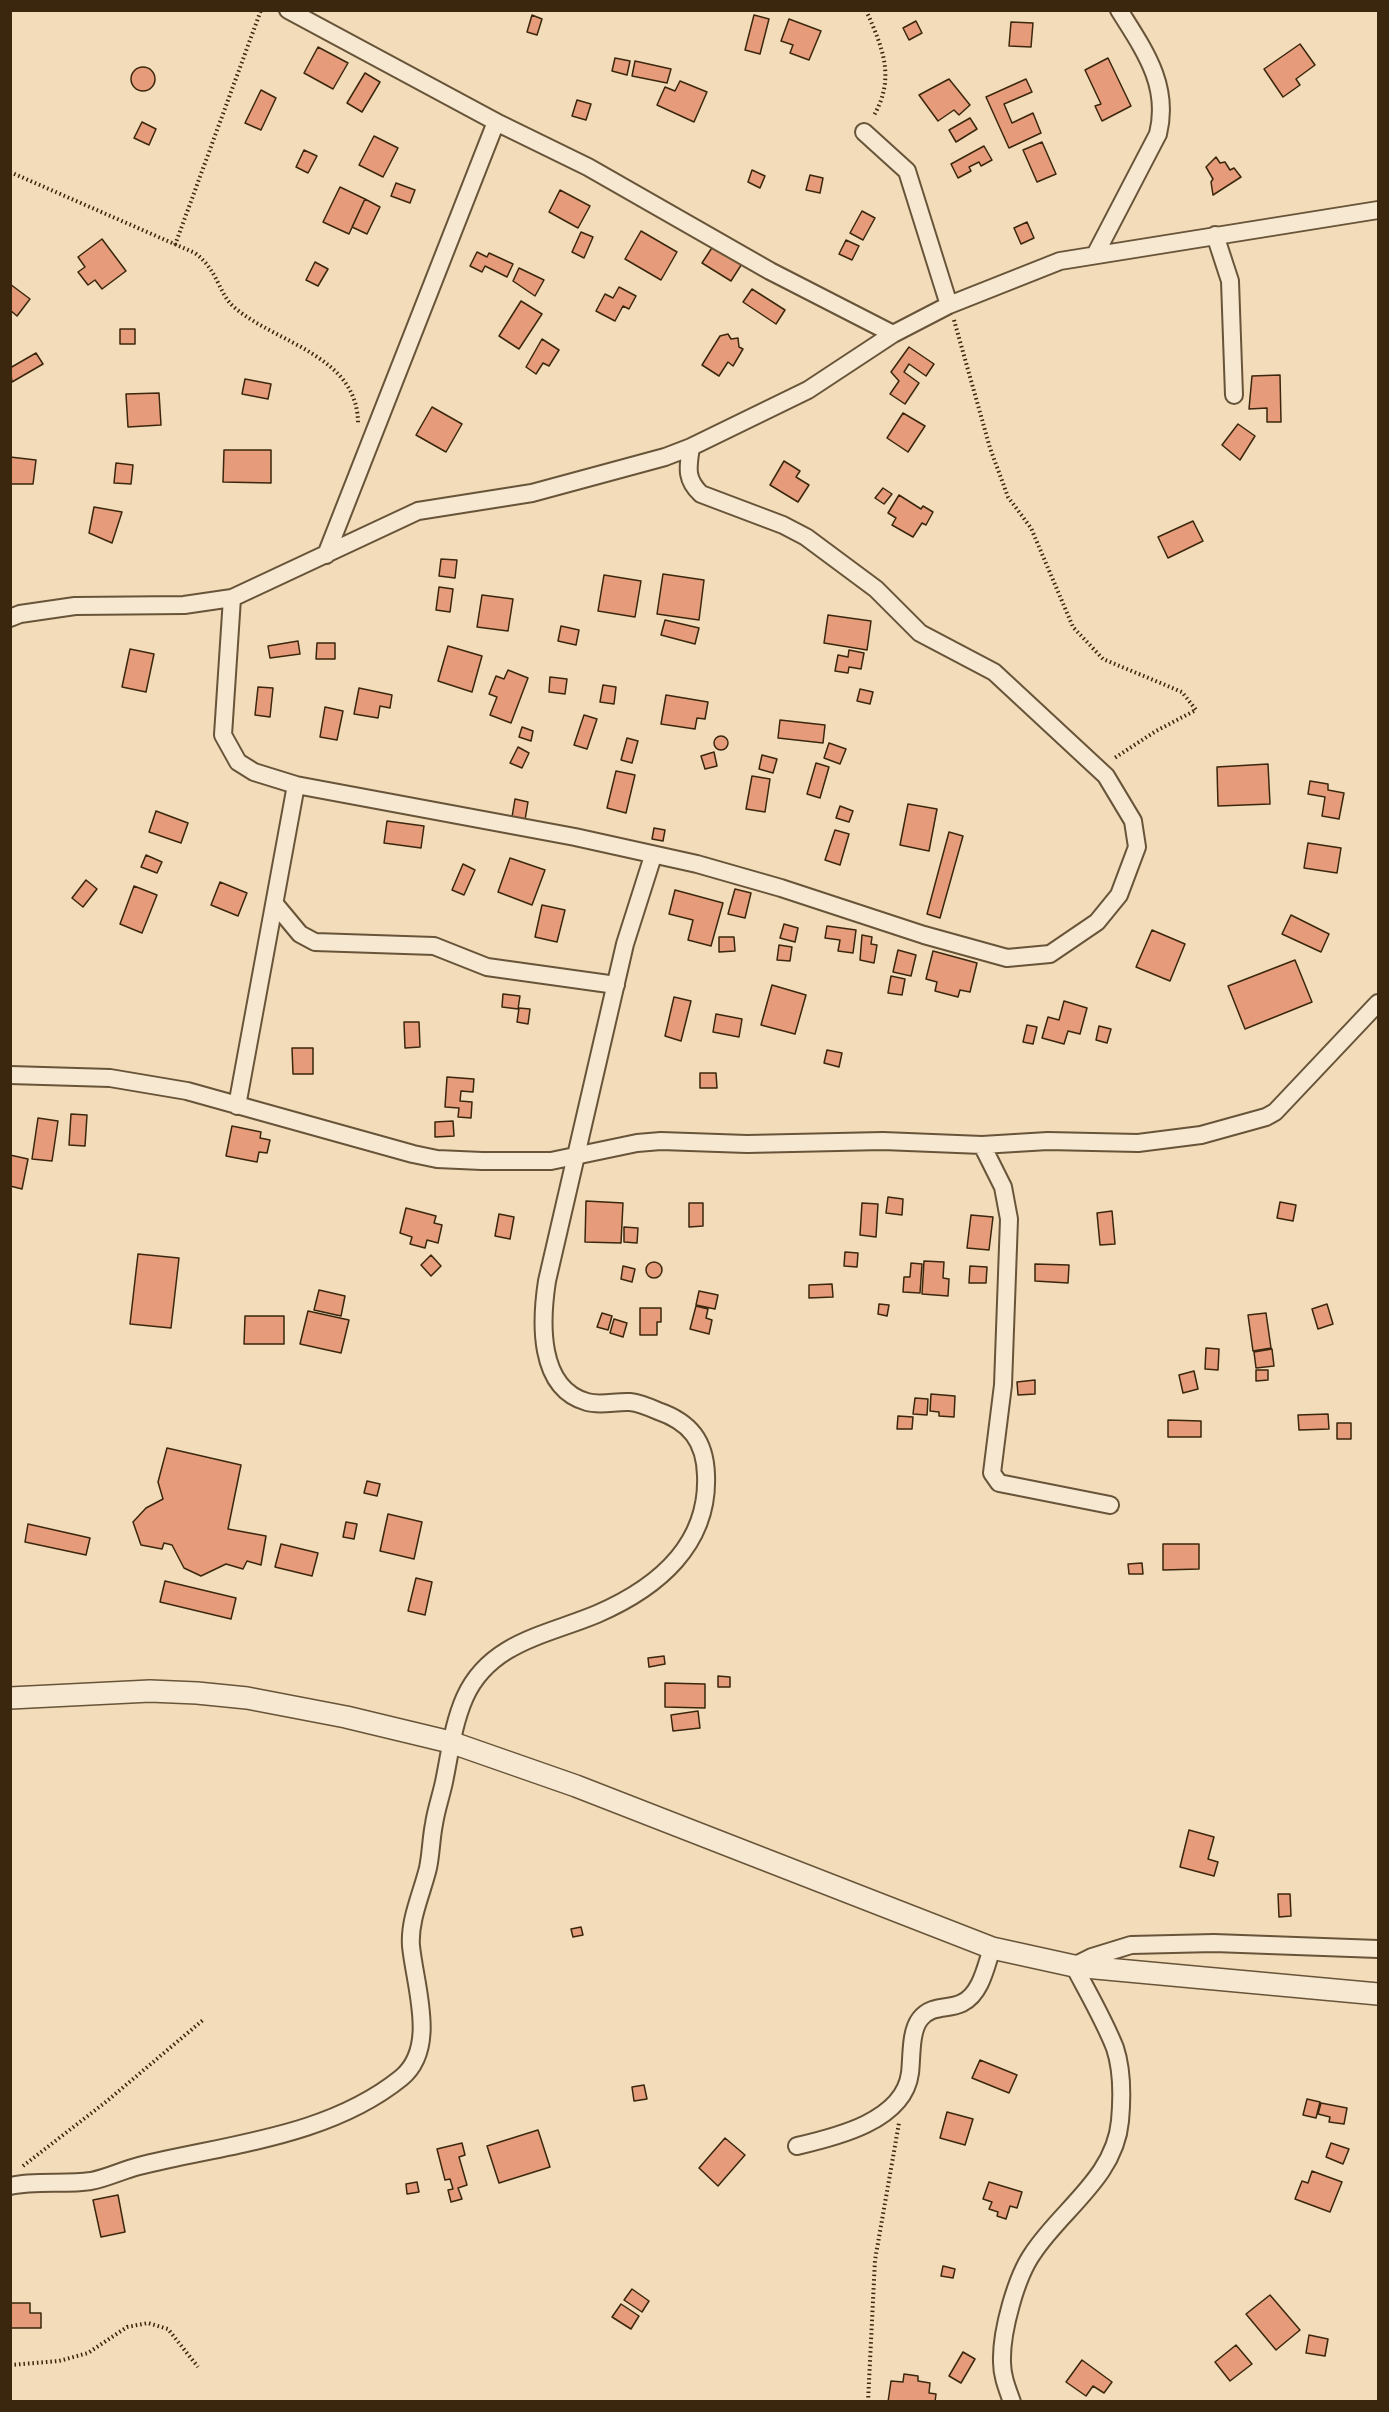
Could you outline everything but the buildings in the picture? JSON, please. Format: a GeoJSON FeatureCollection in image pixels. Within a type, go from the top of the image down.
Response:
{"type":"FeatureCollection","features":[{"type":"Feature","properties":{"kind":"street"},"geometry":{"type":"LineString","coordinates":[[288,10],[496,122],[588,167],[770,271],[893,334]]}},
{"type":"Feature","properties":{"kind":"street"},"geometry":{"type":"LineString","coordinates":[[1095,255],[1158,134],[1161,122],[1160,86],[1152,62],[1119,10]]}},
{"type":"Feature","properties":{"kind":"street"},"geometry":{"type":"LineString","coordinates":[[326,555],[496,122]]}},
{"type":"Feature","properties":{"kind":"street"},"geometry":{"type":"LineString","coordinates":[[864,132],[907,171],[949,305]]}},
{"type":"Feature","properties":{"kind":"street"},"geometry":{"type":"LineString","coordinates":[[10,618],[40,610],[75,606],[184,605],[232,598],[418,511],[532,493],[665,457],[691,447],[808,390],[893,334],[949,305],[1060,261],[1378,210]]}},
{"type":"Feature","properties":{"kind":"street"},"geometry":{"type":"LineString","coordinates":[[1215,235],[1230,281],[1234,395]]}},
{"type":"Feature","properties":{"kind":"street"},"geometry":{"type":"LineString","coordinates":[[232,598],[223,735],[238,762],[254,772],[296,784],[575,837],[697,864],[782,888],[924,935],[997,955],[1029,958],[1050,954],[1097,922],[1119,895],[1137,847],[1133,821],[1101,771],[994,672],[920,633],[876,589],[806,537],[783,525],[701,494],[691,484],[687,475],[691,447]]}},
{"type":"Feature","properties":{"kind":"street"},"geometry":{"type":"LineString","coordinates":[[237,1106],[296,784]]}},
{"type":"Feature","properties":{"kind":"street"},"geometry":{"type":"LineString","coordinates":[[10,2186],[27,2182],[61,2183],[94,2180],[137,2166],[253,2142],[342,2112],[392,2084],[414,2065],[422,2034],[411,1932],[429,1863],[450,1742],[466,1694],[485,1666],[511,1646],[598,1614],[647,1587],[687,1546],[701,1523],[706,1500],[705,1456],[700,1440],[688,1426],[674,1416],[634,1402],[598,1404],[583,1401],[571,1394],[551,1367],[543,1343],[542,1317],[575,1156],[625,944],[653,856]]}},
{"type":"Feature","properties":{"kind":"street"},"geometry":{"type":"LineString","coordinates":[[275,904],[300,934],[315,942],[434,946],[487,967],[616,985]]}},
{"type":"Feature","properties":{"kind":"street"},"geometry":{"type":"LineString","coordinates":[[10,1074],[110,1078],[187,1091],[437,1158],[528,1162],[661,1141],[747,1144],[883,1141],[982,1145],[1048,1141],[1138,1143],[1168,1141],[1266,1117],[1275,1112],[1378,1003]]}},
{"type":"Feature","properties":{"kind":"street"},"geometry":{"type":"LineString","coordinates":[[982,1145],[1003,1187],[1009,1219],[1003,1384],[992,1473],[999,1483],[1110,1505]]}},
{"type":"Feature","properties":{"kind":"street"},"geometry":{"type":"LineString","coordinates":[[10,1698],[150,1691],[197,1693],[246,1698],[346,1717],[450,1742],[576,1786],[992,1948],[1074,1966],[1378,1994]]}},
{"type":"Feature","properties":{"kind":"street"},"geometry":{"type":"LineString","coordinates":[[1074,1966],[1092,1957],[1131,1945],[1226,1943],[1378,1949]]}},
{"type":"Feature","properties":{"kind":"street"},"geometry":{"type":"LineString","coordinates":[[797,2146],[863,2128],[908,2087],[915,2033],[920,2019],[937,2006],[961,2004],[974,1994],[992,1948]]}},
{"type":"Feature","properties":{"kind":"street"},"geometry":{"type":"LineString","coordinates":[[1012,2402],[1004,2381],[1001,2361],[1009,2311],[1021,2279],[1032,2253],[1107,2163],[1120,2123],[1120,2080],[1115,2050],[1074,1966]]}},
{"type":"Feature","properties":{"kind":"path"},"geometry":{"type":"LineString","coordinates":[[175,245],[261,10]]}},
{"type":"Feature","properties":{"kind":"path"},"geometry":{"type":"LineString","coordinates":[[864,132],[882,101],[886,82],[883,50],[866,10]]}},
{"type":"Feature","properties":{"kind":"path"},"geometry":{"type":"LineString","coordinates":[[10,172],[195,253],[208,263],[235,309],[329,364],[346,382],[354,398],[357,432]]}},
{"type":"Feature","properties":{"kind":"path"},"geometry":{"type":"LineString","coordinates":[[949,305],[974,384],[990,448],[1008,497],[1031,528],[1073,627],[1103,659],[1182,692],[1196,710],[1120,754],[1101,771]]}},
{"type":"Feature","properties":{"kind":"path"},"geometry":{"type":"LineString","coordinates":[[19,2169],[107,2101],[203,2020]]}},
{"type":"Feature","properties":{"kind":"path"},"geometry":{"type":"LineString","coordinates":[[868,2402],[872,2361],[875,2260],[895,2136],[908,2087]]}},
{"type":"Feature","properties":{"kind":"path"},"geometry":{"type":"LineString","coordinates":[[10,2365],[59,2361],[88,2353],[127,2327],[148,2323],[168,2329],[198,2367]]}}]}
